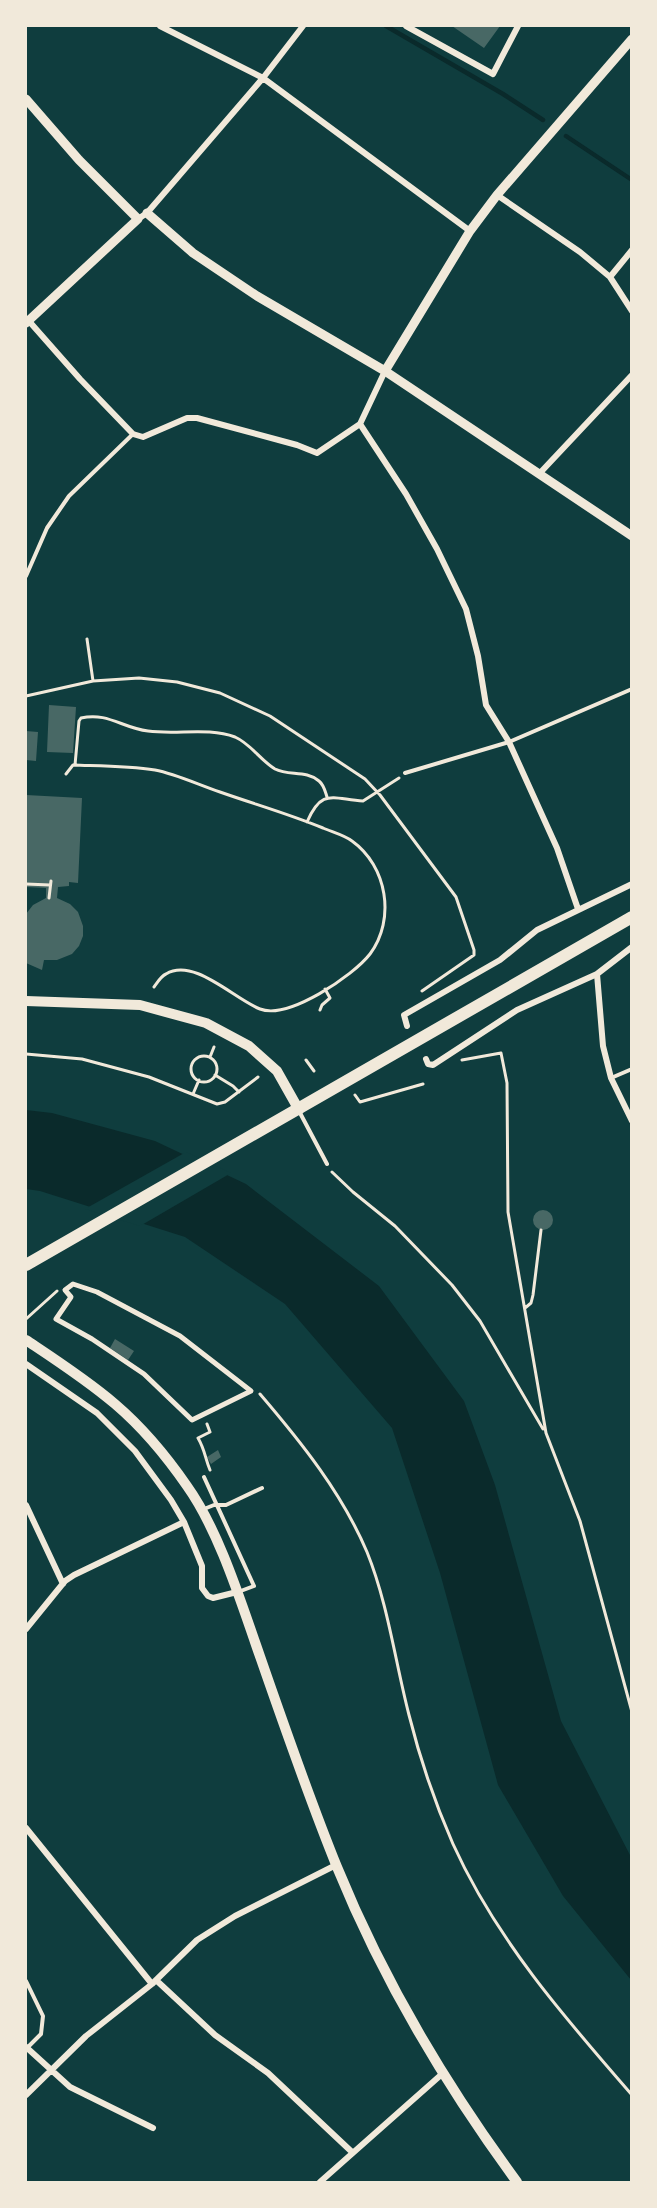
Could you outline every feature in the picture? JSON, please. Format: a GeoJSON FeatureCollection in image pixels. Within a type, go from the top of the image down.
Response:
{"type":"FeatureCollection","features":[{"type":"Feature","properties":{"kind":"main road"},"geometry":{"type":"LineString","coordinates":[[26,1265],[259,1134],[632,917]]}},
{"type":"Feature","properties":{"kind":"main road"},"geometry":{"type":"LineString","coordinates":[[26,1001],[140,1005],[206,1023],[249,1046],[271,1065],[285,1082],[299,1110]]}},
{"type":"Feature","properties":{"kind":"main road"},"geometry":{"type":"LineString","coordinates":[[26,1340],[88,1382],[116,1405],[145,1433],[189,1488],[237,1592],[336,1865],[369,1941],[395,1993],[442,2074],[517,2182]]}},
{"type":"Feature","properties":{"kind":"street"},"geometry":{"type":"LineString","coordinates":[[160,26],[263,78],[470,231]]}},
{"type":"Feature","properties":{"kind":"street"},"geometry":{"type":"LineString","coordinates":[[303,26],[263,78],[147,213],[27,321],[133,434],[143,437],[187,418],[197,418],[288,442],[317,453],[360,424],[385,371],[470,231],[497,195],[632,39]]}},
{"type":"Feature","properties":{"kind":"street"},"geometry":{"type":"LineString","coordinates":[[406,26],[493,74],[518,26]]}},
{"type":"Feature","properties":{"kind":"street"},"geometry":{"type":"LineString","coordinates":[[26,99],[79,160],[138,219]]}},
{"type":"Feature","properties":{"kind":"street"},"geometry":{"type":"LineString","coordinates":[[497,195],[580,252],[610,277],[632,311]]}},
{"type":"Feature","properties":{"kind":"street"},"geometry":{"type":"LineString","coordinates":[[147,213],[193,253],[257,296],[385,371],[632,536]]}},
{"type":"Feature","properties":{"kind":"street"},"geometry":{"type":"LineString","coordinates":[[610,277],[632,250]]}},
{"type":"Feature","properties":{"kind":"street"},"geometry":{"type":"LineString","coordinates":[[538,474],[632,375]]}},
{"type":"Feature","properties":{"kind":"street"},"geometry":{"type":"LineString","coordinates":[[360,424],[411,503],[437,549],[466,609],[478,656],[486,705],[508,742],[557,848],[578,909]]}},
{"type":"Feature","properties":{"kind":"street"},"geometry":{"type":"LineString","coordinates":[[407,1026],[404,1016],[500,960],[537,930],[632,884]]}},
{"type":"Feature","properties":{"kind":"street"},"geometry":{"type":"LineString","coordinates":[[426,1059],[428,1064],[433,1065],[518,1010],[597,974],[632,948]]}},
{"type":"Feature","properties":{"kind":"street"},"geometry":{"type":"LineString","coordinates":[[597,974],[603,1046],[611,1078],[632,1121]]}},
{"type":"Feature","properties":{"kind":"street"},"geometry":{"type":"LineString","coordinates":[[73,1284],[97,1292],[180,1336],[251,1391],[204,1414],[192,1420],[144,1374],[92,1339],[56,1319],[71,1298],[65,1290],[73,1284]]}},
{"type":"Feature","properties":{"kind":"street"},"geometry":{"type":"LineString","coordinates":[[26,1364],[109,1423],[141,1459],[171,1500],[183,1522],[202,1566],[202,1588],[208,1596],[213,1598],[237,1592]]}},
{"type":"Feature","properties":{"kind":"street"},"geometry":{"type":"LineString","coordinates":[[26,1505],[63,1584]]}},
{"type":"Feature","properties":{"kind":"street"},"geometry":{"type":"LineString","coordinates":[[26,1629],[63,1584],[74,1575],[183,1522]]}},
{"type":"Feature","properties":{"kind":"street"},"geometry":{"type":"LineString","coordinates":[[26,1828],[154,1982],[215,2035],[268,2073],[353,2153]]}},
{"type":"Feature","properties":{"kind":"street"},"geometry":{"type":"LineString","coordinates":[[26,2095],[86,2036],[154,1982],[197,1940],[225,1922],[336,1865]]}},
{"type":"Feature","properties":{"kind":"street"},"geometry":{"type":"LineString","coordinates":[[26,2048],[70,2087],[153,2128]]}},
{"type":"Feature","properties":{"kind":"street"},"geometry":{"type":"LineString","coordinates":[[320,2182],[442,2074]]}},
{"type":"Feature","properties":{"kind":"lane"},"geometry":{"type":"LineString","coordinates":[[26,576],[47,528],[69,496],[133,434]]}},
{"type":"Feature","properties":{"kind":"lane"},"geometry":{"type":"LineString","coordinates":[[405,773],[508,742],[632,689]]}},
{"type":"Feature","properties":{"kind":"lane"},"geometry":{"type":"LineString","coordinates":[[611,1078],[632,1069]]}},
{"type":"Feature","properties":{"kind":"lane"},"geometry":{"type":"LineString","coordinates":[[299,1110],[327,1164]]}},
{"type":"Feature","properties":{"kind":"lane"},"geometry":{"type":"LineString","coordinates":[[204,1477],[254,1586],[237,1592]]}},
{"type":"Feature","properties":{"kind":"lane"},"geometry":{"type":"LineString","coordinates":[[201,1510],[226,1505],[262,1488]]}},
{"type":"Feature","properties":{"kind":"lane"},"geometry":{"type":"LineString","coordinates":[[26,1981],[43,2016],[41,2034],[26,2048]]}},
{"type":"Feature","properties":{"kind":"path"},"geometry":{"type":"LineString","coordinates":[[87,639],[93,681]]}},
{"type":"Feature","properties":{"kind":"path"},"geometry":{"type":"LineString","coordinates":[[26,696],[93,681],[139,678],[177,682],[220,693],[270,716],[365,778],[378,792],[456,897],[474,950],[474,955],[419,993]]}},
{"type":"Feature","properties":{"kind":"path"},"geometry":{"type":"LineString","coordinates":[[66,774],[75,765],[79,721],[81,718],[98,715],[130,728],[147,731],[214,732],[236,738],[275,768],[311,776],[319,781],[327,797]]}},
{"type":"Feature","properties":{"kind":"path"},"geometry":{"type":"LineString","coordinates":[[75,765],[156,771],[307,822],[350,839],[363,850],[375,866],[382,882],[385,896],[384,919],[375,945],[354,969],[326,989],[292,1007],[261,1010],[196,973],[183,969],[165,974],[154,987]]}},
{"type":"Feature","properties":{"kind":"path"},"geometry":{"type":"LineString","coordinates":[[307,822],[315,804],[327,797],[363,801],[405,773]]}},
{"type":"Feature","properties":{"kind":"path"},"geometry":{"type":"LineString","coordinates":[[26,884],[50,883],[49,898]]}},
{"type":"Feature","properties":{"kind":"path"},"geometry":{"type":"LineString","coordinates":[[320,1010],[330,998],[326,989]]}},
{"type":"Feature","properties":{"kind":"path"},"geometry":{"type":"LineString","coordinates":[[210,1057],[214,1047]]}},
{"type":"Feature","properties":{"kind":"path"},"geometry":{"type":"LineString","coordinates":[[457,1061],[501,1053],[507,1083],[508,1212],[546,1433]]}},
{"type":"Feature","properties":{"kind":"path"},"geometry":{"type":"LineString","coordinates":[[26,1054],[82,1059],[148,1077],[217,1104],[225,1102],[258,1077]]}},
{"type":"Feature","properties":{"kind":"path"},"geometry":{"type":"LineString","coordinates":[[198,1057],[210,1057],[217,1067],[215,1075],[210,1080],[199,1080],[193,1075],[192,1063],[198,1057]]}},
{"type":"Feature","properties":{"kind":"path"},"geometry":{"type":"LineString","coordinates":[[306,1060],[314,1071]]}},
{"type":"Feature","properties":{"kind":"path"},"geometry":{"type":"LineString","coordinates":[[215,1075],[239,1092]]}},
{"type":"Feature","properties":{"kind":"path"},"geometry":{"type":"LineString","coordinates":[[193,1094],[199,1080]]}},
{"type":"Feature","properties":{"kind":"path"},"geometry":{"type":"LineString","coordinates":[[355,1095],[360,1102],[423,1084]]}},
{"type":"Feature","properties":{"kind":"path"},"geometry":{"type":"LineString","coordinates":[[327,1164],[341,1182],[395,1226],[452,1285],[480,1321],[546,1433],[579,1521],[632,1712]]}},
{"type":"Feature","properties":{"kind":"path"},"geometry":{"type":"LineString","coordinates":[[525,1308],[531,1303],[533,1295],[541,1230]]}},
{"type":"Feature","properties":{"kind":"path"},"geometry":{"type":"LineString","coordinates":[[26,1319],[64,1285]]}},
{"type":"Feature","properties":{"kind":"path"},"geometry":{"type":"LineString","coordinates":[[259,1393],[300,1441],[341,1502],[366,1551],[393,1643],[409,1716],[430,1785],[452,1843],[471,1882],[496,1925],[527,1969],[557,2008],[632,2095]]}},
{"type":"Feature","properties":{"kind":"path"},"geometry":{"type":"LineString","coordinates":[[204,1414],[210,1432],[198,1438],[207,1454],[206,1460],[211,1473]]}},
{"type":"Feature","properties":{"kind":"water"},"geometry":{"type":"Polygon","coordinates":[[[26,1110],[52,1113],[155,1141],[246,1184],[379,1286],[464,1401],[495,1485],[561,1721],[631,1857],[631,1980],[563,1896],[498,1785],[440,1573],[392,1428],[285,1304],[185,1237],[40,1191],[26,1189],[26,1110]]]}},
{"type":"Feature","properties":{"kind":"pier"},"geometry":{"type":"Polygon","coordinates":[[[186,1152],[231,1173],[140,1226],[85,1209],[186,1152]]]}},
{"type":"Feature","properties":{"kind":"building"},"geometry":{"type":"Polygon","coordinates":[[[452,26],[500,26],[484,48],[452,26]]]}},
{"type":"Feature","properties":{"kind":"building"},"geometry":{"type":"Polygon","coordinates":[[[49,705],[76,707],[73,753],[47,752],[49,705]]]}},
{"type":"Feature","properties":{"kind":"building"},"geometry":{"type":"Polygon","coordinates":[[[26,731],[38,732],[36,761],[26,760],[26,731]]]}},
{"type":"Feature","properties":{"kind":"building"},"geometry":{"type":"Polygon","coordinates":[[[26,795],[82,798],[78,883],[69,882],[69,886],[58,887],[57,898],[70,904],[78,912],[83,926],[83,936],[79,946],[72,954],[57,960],[44,960],[42,970],[26,963],[26,914],[33,905],[46,898],[46,888],[26,887],[26,795]]]}},
{"type":"Feature","properties":{"kind":"building"},"geometry":{"type":"Polygon","coordinates":[[[543,1210],[550,1213],[553,1220],[550,1227],[543,1230],[536,1227],[533,1220],[536,1213],[543,1210]]]}},
{"type":"Feature","properties":{"kind":"building"},"geometry":{"type":"Polygon","coordinates":[[[115,1339],[134,1351],[128,1360],[110,1348],[115,1339]]]}},
{"type":"Feature","properties":{"kind":"building"},"geometry":{"type":"Polygon","coordinates":[[[218,1450],[221,1457],[211,1464],[207,1457],[218,1450]]]}},
{"type":"Feature","properties":{"kind":"waterway"},"geometry":{"type":"LineString","coordinates":[[386,26],[543,120]]}},
{"type":"Feature","properties":{"kind":"waterway"},"geometry":{"type":"LineString","coordinates":[[566,136],[632,180]]}}]}
